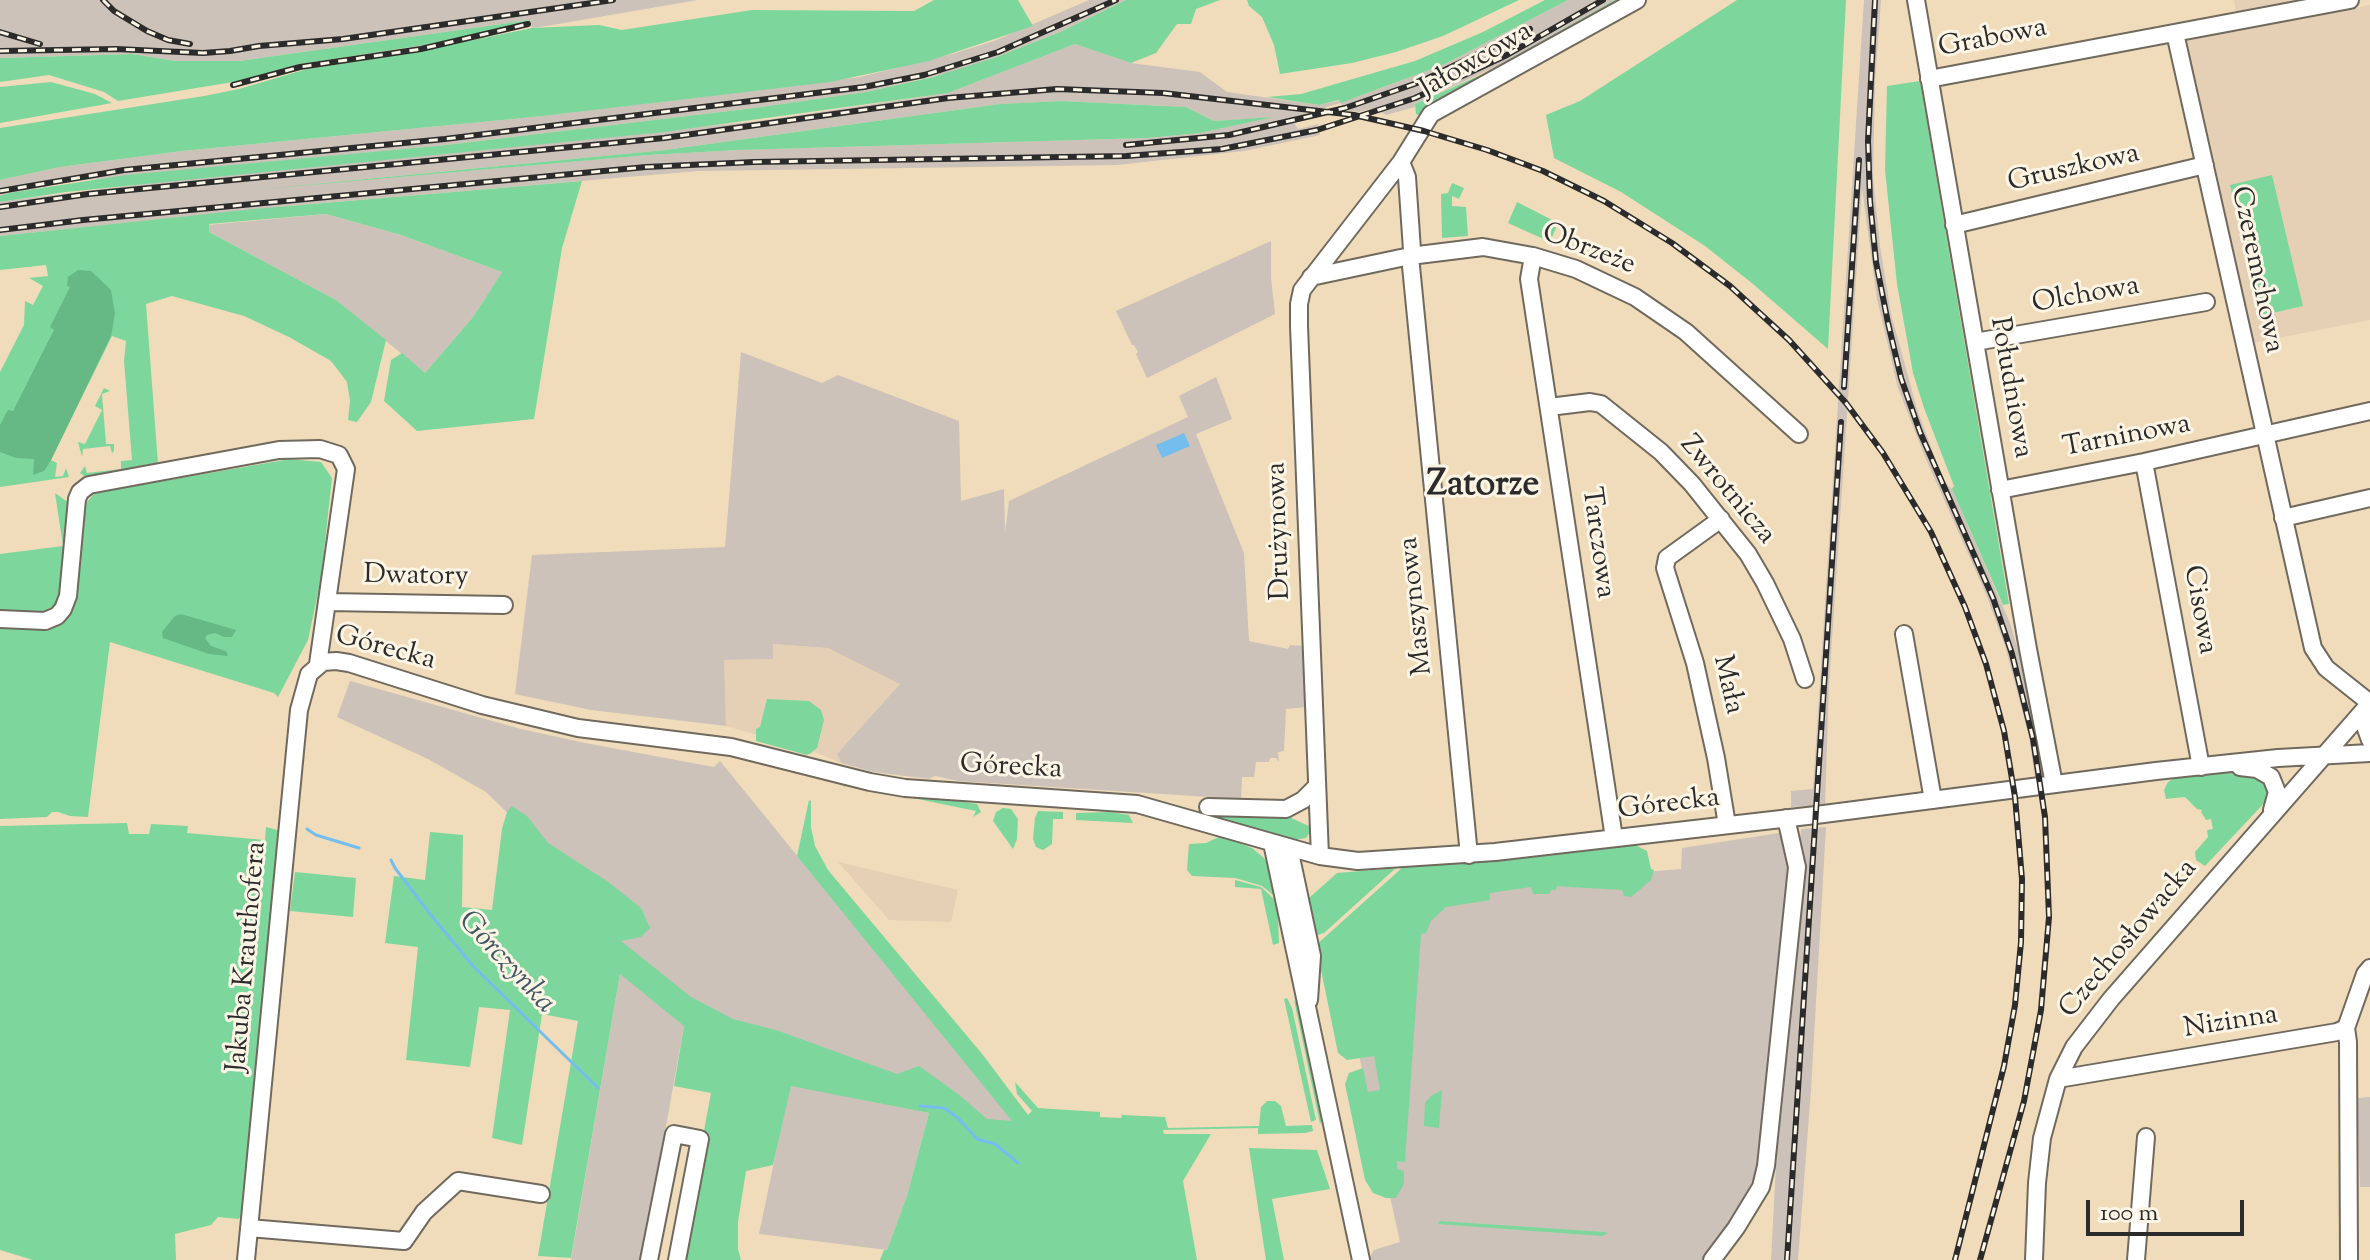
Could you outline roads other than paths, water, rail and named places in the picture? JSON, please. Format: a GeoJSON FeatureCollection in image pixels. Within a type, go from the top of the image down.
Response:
{"type":"FeatureCollection","features":[{"type":"Feature","properties":{"kind":"street","name":"Jałowcowa"},"geometry":{"type":"LineString","coordinates":[[1311,277],[1401,162],[1423,123],[1437,109],[1538,57],[1637,0]]}},
{"type":"Feature","properties":{"kind":"street","name":"Południowa"},"geometry":{"type":"LineString","coordinates":[[1916,0],[2054,784]]}},
{"type":"Feature","properties":{"kind":"street","name":"Grabowa"},"geometry":{"type":"LineString","coordinates":[[1929,79],[2350,0]]}},
{"type":"Feature","properties":{"kind":"street","name":"Czeremchowa"},"geometry":{"type":"LineString","coordinates":[[2175,33],[2315,652],[2326,668],[2370,703]]}},
{"type":"Feature","properties":{"kind":"street"},"geometry":{"type":"LineString","coordinates":[[1401,162],[1407,177],[1410,256]]}},
{"type":"Feature","properties":{"kind":"street","name":"Gruszkowa"},"geometry":{"type":"LineString","coordinates":[[1954,225],[2205,165]]}},
{"type":"Feature","properties":{"kind":"street","name":"Obrzeże"},"geometry":{"type":"LineString","coordinates":[[1311,277],[1410,256],[1483,247],[1533,256],[1576,269],[1635,297],[1686,332],[1799,434]]}},
{"type":"Feature","properties":{"kind":"street","name":"Maszynowa"},"geometry":{"type":"LineString","coordinates":[[1410,256],[1469,855]]}},
{"type":"Feature","properties":{"kind":"street","name":"Tarczowa"},"geometry":{"type":"LineString","coordinates":[[1533,256],[1529,279],[1614,838]]}},
{"type":"Feature","properties":{"kind":"street","name":"Drużynowa"},"geometry":{"type":"LineString","coordinates":[[1311,277],[1302,290],[1299,304],[1320,856]]}},
{"type":"Feature","properties":{"kind":"street","name":"Olchowa"},"geometry":{"type":"LineString","coordinates":[[1975,342],[2206,302]]}},
{"type":"Feature","properties":{"kind":"street","name":"Zwrotnicza"},"geometry":{"type":"LineString","coordinates":[[1549,407],[1590,402],[1601,404],[1661,452],[1721,519],[1765,583],[1792,639],[1805,679]]}},
{"type":"Feature","properties":{"kind":"street","name":"Tarninowa"},"geometry":{"type":"LineString","coordinates":[[2000,490],[2144,462],[2370,411]]}},
{"type":"Feature","properties":{"kind":"street","name":"Górecka"},"geometry":{"type":"LineString","coordinates":[[0,619],[45,621],[54,618],[63,609],[68,596],[77,499],[85,487],[97,482],[298,448],[333,452],[343,459],[346,469],[318,664],[336,661],[349,663],[468,701],[578,728],[731,747],[885,785],[1137,804],[1320,856],[1358,861],[1469,855],[2223,764],[2370,753]]}},
{"type":"Feature","properties":{"kind":"street","name":"Cisowa"},"geometry":{"type":"LineString","coordinates":[[2144,462],[2201,767]]}},
{"type":"Feature","properties":{"kind":"street"},"geometry":{"type":"LineString","coordinates":[[2283,518],[2370,498]]}},
{"type":"Feature","properties":{"kind":"street","name":"Mała"},"geometry":{"type":"LineString","coordinates":[[1721,519],[1666,560],[1665,571],[1695,663],[1727,825]]}},
{"type":"Feature","properties":{"kind":"street","name":"Dwatory"},"geometry":{"type":"LineString","coordinates":[[327,602],[504,605]]}},
{"type":"Feature","properties":{"kind":"street"},"geometry":{"type":"LineString","coordinates":[[1904,634],[1933,800]]}},
{"type":"Feature","properties":{"kind":"street","name":"Jakuba Krauthofera"},"geometry":{"type":"LineString","coordinates":[[246,1260],[299,710],[309,674],[318,664]]}},
{"type":"Feature","properties":{"kind":"street"},"geometry":{"type":"LineString","coordinates":[[2370,703],[2365,726],[2370,740]]}},
{"type":"Feature","properties":{"kind":"street","name":"Czechosłowacka"},"geometry":{"type":"LineString","coordinates":[[2034,1260],[2040,1153],[2045,1121],[2058,1079],[2074,1047],[2094,1019],[2370,703]]}},
{"type":"Feature","properties":{"kind":"street"},"geometry":{"type":"LineString","coordinates":[[2223,764],[2257,769],[2271,777],[2277,799],[2264,826]]}},
{"type":"Feature","properties":{"kind":"street"},"geometry":{"type":"LineString","coordinates":[[1208,807],[1286,809],[1303,800],[1317,786]]}},
{"type":"Feature","properties":{"kind":"street"},"geometry":{"type":"LineString","coordinates":[[1712,1260],[1761,1187],[1766,1166],[1797,867],[1786,818]]}},
{"type":"Feature","properties":{"kind":"street"},"geometry":{"type":"LineString","coordinates":[[1272,843],[1361,1260]]}},
{"type":"Feature","properties":{"kind":"street"},"geometry":{"type":"LineString","coordinates":[[1289,848],[1312,956],[1307,1009]]}},
{"type":"Feature","properties":{"kind":"street"},"geometry":{"type":"LineString","coordinates":[[2349,1260],[2346,1028],[2365,974],[2370,968]]}},
{"type":"Feature","properties":{"kind":"street","name":"Nizinna"},"geometry":{"type":"LineString","coordinates":[[2058,1079],[2329,1034],[2346,1028]]}},
{"type":"Feature","properties":{"kind":"street"},"geometry":{"type":"LineString","coordinates":[[649,1260],[674,1134],[700,1139],[677,1260]]}},
{"type":"Feature","properties":{"kind":"street"},"geometry":{"type":"LineString","coordinates":[[2136,1260],[2146,1137]]}},
{"type":"Feature","properties":{"kind":"street"},"geometry":{"type":"LineString","coordinates":[[249,1228],[404,1241],[424,1212],[458,1181],[541,1194]]}},
{"type":"Feature","properties":{"kind":"water"},"geometry":{"type":"Polygon","coordinates":[[[1184,433],[1190,446],[1162,458],[1156,445],[1184,433]]]}},
{"type":"Feature","properties":{"kind":"waterway","name":"Górczynka"},"geometry":{"type":"LineString","coordinates":[[307,829],[316,835],[359,848]]}},
{"type":"Feature","properties":{"kind":"waterway","name":"Górczynka"},"geometry":{"type":"LineString","coordinates":[[391,860],[474,967],[598,1088]]}},
{"type":"Feature","properties":{"kind":"waterway","name":"Górczynka"},"geometry":{"type":"LineString","coordinates":[[920,1106],[944,1108],[977,1139],[995,1144],[1018,1163]]}},
{"type":"Feature","properties":{"kind":"railway"},"geometry":{"type":"LineString","coordinates":[[103,0],[114,11],[147,31],[168,40],[190,44]]}},
{"type":"Feature","properties":{"kind":"railway"},"geometry":{"type":"LineString","coordinates":[[0,51],[230,51],[343,39],[613,0]]}},
{"type":"Feature","properties":{"kind":"railway"},"geometry":{"type":"LineString","coordinates":[[0,191],[124,170],[445,139],[864,87],[924,75],[998,52],[1116,0]]}},
{"type":"Feature","properties":{"kind":"railway"},"geometry":{"type":"LineString","coordinates":[[0,230],[646,167],[754,162],[1126,156],[1222,149],[1317,130],[1415,98],[1507,55],[1603,0]]}},
{"type":"Feature","properties":{"kind":"railway"},"geometry":{"type":"LineString","coordinates":[[1875,0],[1868,141],[1870,201],[1876,262],[1888,323],[1901,378],[1920,432],[1993,598],[2012,654],[2033,739],[2045,817],[2049,917],[2041,1010],[2024,1101],[1980,1260]]}},
{"type":"Feature","properties":{"kind":"railway"},"geometry":{"type":"LineString","coordinates":[[233,85],[300,67],[421,49],[528,24]]}},
{"type":"Feature","properties":{"kind":"railway"},"geometry":{"type":"LineString","coordinates":[[1126,145],[1229,135],[1345,108],[1420,82],[1530,29]]}},
{"type":"Feature","properties":{"kind":"railway"},"geometry":{"type":"LineString","coordinates":[[0,32],[40,44]]}},
{"type":"Feature","properties":{"kind":"railway"},"geometry":{"type":"LineString","coordinates":[[0,207],[88,194],[664,138],[948,98],[1057,89],[1163,93],[1354,115],[1487,150],[1543,171],[1604,201],[1672,243],[1730,286],[1789,340],[1846,403],[1883,453],[1931,532],[1965,607],[1986,664],[2004,731],[2015,797],[2022,879],[2021,942],[2015,1005],[2004,1066],[1955,1260]]}},
{"type":"Feature","properties":{"kind":"railway"},"geometry":{"type":"LineString","coordinates":[[1844,387],[1859,160]]}},
{"type":"Feature","properties":{"kind":"railway"},"geometry":{"type":"LineString","coordinates":[[1787,1260],[1841,422]]}},
{"type":"Feature","properties":{"kind":"district","name":"Zatorze"},"geometry":{"type":"Point","coordinates":[1483,488]}}]}
